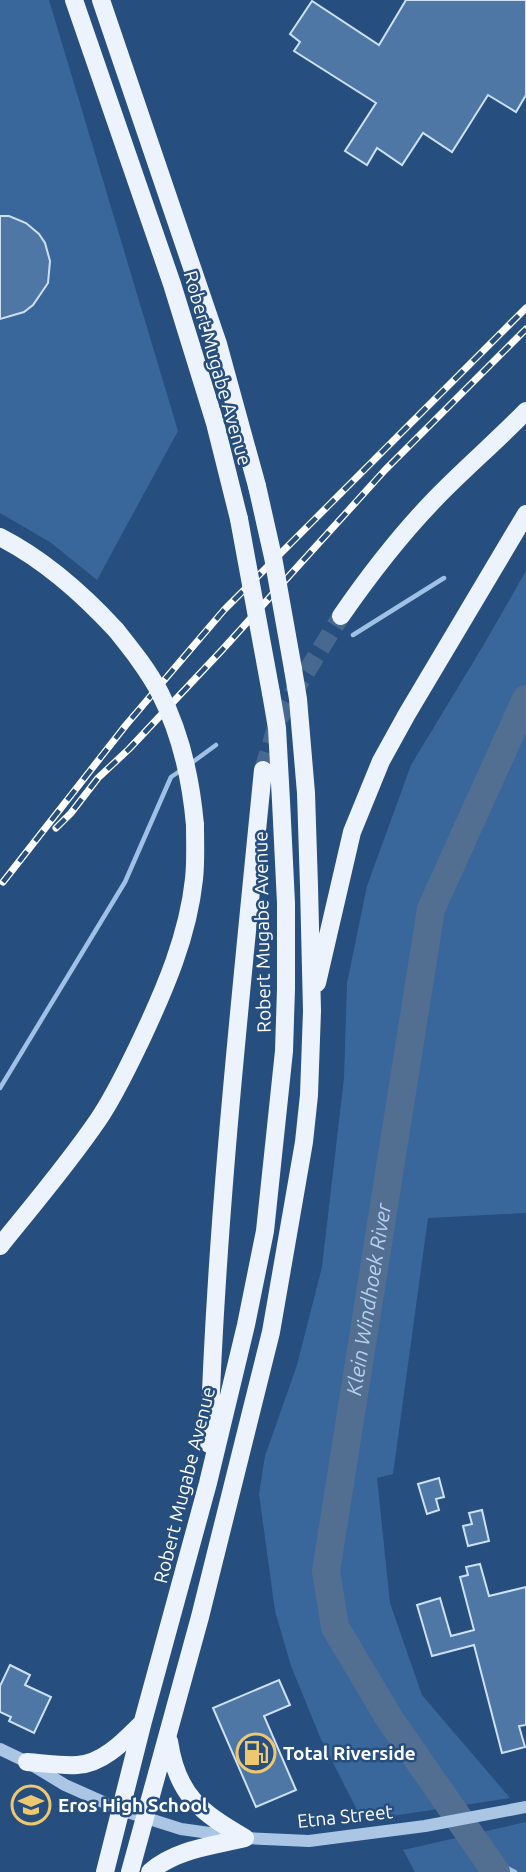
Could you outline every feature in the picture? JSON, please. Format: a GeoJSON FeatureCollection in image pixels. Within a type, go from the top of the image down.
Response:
{"type":"FeatureCollection","features":[{"type":"Feature","properties":{"kind":"main road","name":"Robert Mugabe Avenue"},"geometry":{"type":"LineString","coordinates":[[74,0],[184,323],[215,423],[239,519],[277,729],[286,904],[284,1051],[265,1231],[246,1325],[208,1483],[105,1872]]}},
{"type":"Feature","properties":{"kind":"main road","name":"Robert Mugabe Avenue"},"geometry":{"type":"LineString","coordinates":[[102,0],[218,344],[257,486],[273,557],[298,699],[306,793],[312,1011],[309,1095],[304,1142],[271,1332],[227,1513],[131,1872]]}},
{"type":"Feature","properties":{"kind":"main road"},"geometry":{"type":"LineString","coordinates":[[341,616],[393,547],[436,498],[526,411]]}},
{"type":"Feature","properties":{"kind":"main road"},"geometry":{"type":"LineString","coordinates":[[312,1011],[332,913],[352,832],[364,800],[381,761],[407,714],[526,514]]}},
{"type":"Feature","properties":{"kind":"main road"},"geometry":{"type":"LineString","coordinates":[[0,537],[33,556],[90,603],[116,630],[151,677],[161,694],[186,764],[195,825],[194,881],[185,925],[173,967],[155,1011],[130,1064],[98,1119],[0,1246]]}},
{"type":"Feature","properties":{"kind":"main road"},"geometry":{"type":"LineString","coordinates":[[208,1483],[212,1346],[229,1107],[263,770]]}},
{"type":"Feature","properties":{"kind":"main road"},"geometry":{"type":"LineString","coordinates":[[27,1762],[78,1765],[89,1762],[104,1756],[144,1721]]}},
{"type":"Feature","properties":{"kind":"main road"},"geometry":{"type":"LineString","coordinates":[[171,1725],[169,1739],[172,1758],[187,1792],[213,1819],[245,1838]]}},
{"type":"Feature","properties":{"kind":"main road"},"geometry":{"type":"LineString","coordinates":[[150,1872],[163,1862],[186,1852],[245,1838]]}},
{"type":"Feature","properties":{"kind":"street","name":"Etna Street"},"geometry":{"type":"LineString","coordinates":[[0,1749],[65,1785],[121,1810],[181,1829],[245,1838],[309,1841],[425,1826],[526,1807]]}},
{"type":"Feature","properties":{"kind":"shaded area"},"geometry":{"type":"Polygon","coordinates":[[[0,0],[49,0],[178,431],[97,580],[50,542],[0,513],[0,0]]]}},
{"type":"Feature","properties":{"kind":"shaded area"},"geometry":{"type":"Polygon","coordinates":[[[526,571],[526,1213],[428,1218],[393,1474],[377,1478],[390,1603],[422,1695],[510,1798],[392,1816],[361,1818],[320,1737],[291,1666],[275,1611],[259,1494],[265,1456],[297,1365],[322,1267],[344,1078],[347,983],[367,886],[411,765],[526,571]]]}},
{"type":"Feature","properties":{"kind":"shaded area"},"geometry":{"type":"Polygon","coordinates":[[[526,1822],[526,1872],[415,1872],[403,1850],[526,1822]]]}},
{"type":"Feature","properties":{"kind":"building"},"geometry":{"type":"Polygon","coordinates":[[[406,0],[526,0],[526,95],[516,112],[488,95],[452,152],[423,133],[402,165],[377,148],[367,165],[345,151],[376,103],[294,51],[300,42],[290,34],[312,1],[379,45],[406,0]]]}},
{"type":"Feature","properties":{"kind":"building"},"geometry":{"type":"Polygon","coordinates":[[[0,216],[9,216],[26,223],[39,234],[45,243],[50,261],[48,283],[33,305],[24,312],[0,319],[0,216]]]}},
{"type":"Feature","properties":{"kind":"building"},"geometry":{"type":"Polygon","coordinates":[[[439,1478],[444,1497],[436,1499],[439,1510],[427,1514],[418,1484],[439,1478]]]}},
{"type":"Feature","properties":{"kind":"building"},"geometry":{"type":"Polygon","coordinates":[[[482,1510],[489,1541],[468,1546],[463,1526],[472,1524],[469,1513],[482,1510]]]}},
{"type":"Feature","properties":{"kind":"building"},"geometry":{"type":"Polygon","coordinates":[[[480,1564],[489,1596],[526,1587],[526,1725],[519,1726],[525,1747],[502,1753],[474,1645],[432,1656],[417,1605],[440,1598],[451,1636],[474,1630],[460,1577],[468,1575],[466,1567],[480,1564]]]}},
{"type":"Feature","properties":{"kind":"building"},"geometry":{"type":"Polygon","coordinates":[[[10,1665],[30,1675],[25,1685],[51,1697],[34,1733],[9,1721],[11,1717],[0,1712],[0,1686],[10,1665]]]}},
{"type":"Feature","properties":{"kind":"building","name":"Total Riverside"},"geometry":{"type":"Polygon","coordinates":[[[279,1680],[290,1705],[264,1716],[296,1790],[256,1807],[213,1708],[279,1680]]]}},
{"type":"Feature","properties":{"kind":"waterway"},"geometry":{"type":"LineString","coordinates":[[353,635],[444,578]]}},
{"type":"Feature","properties":{"kind":"waterway","name":"Klein Windhoek River"},"geometry":{"type":"LineString","coordinates":[[496,1872],[389,1718],[335,1627],[326,1571],[431,909],[526,699]]}},
{"type":"Feature","properties":{"kind":"waterway"},"geometry":{"type":"LineString","coordinates":[[190,764],[216,745]]}},
{"type":"Feature","properties":{"kind":"waterway"},"geometry":{"type":"LineString","coordinates":[[0,1088],[125,882],[171,777],[183,769]]}},
{"type":"Feature","properties":{"kind":"waterway"},"geometry":{"type":"LineString","coordinates":[[487,1858],[515,1872]]}},
{"type":"Feature","properties":{"kind":"tunnel"},"geometry":{"type":"LineString","coordinates":[[263,770],[278,721],[341,616]]}},
{"type":"Feature","properties":{"kind":"railway"},"geometry":{"type":"LineString","coordinates":[[3,882],[126,725],[224,610],[526,308]]}},
{"type":"Feature","properties":{"kind":"railway"},"geometry":{"type":"LineString","coordinates":[[56,828],[98,778],[223,649],[385,470],[526,329]]}},
{"type":"Feature","properties":{"kind":"place","name":"Total Riverside"},"geometry":{"type":"Point","coordinates":[256,1753]}},
{"type":"Feature","properties":{"kind":"place","name":"Eros High School"},"geometry":{"type":"Point","coordinates":[31,1805]}}]}
